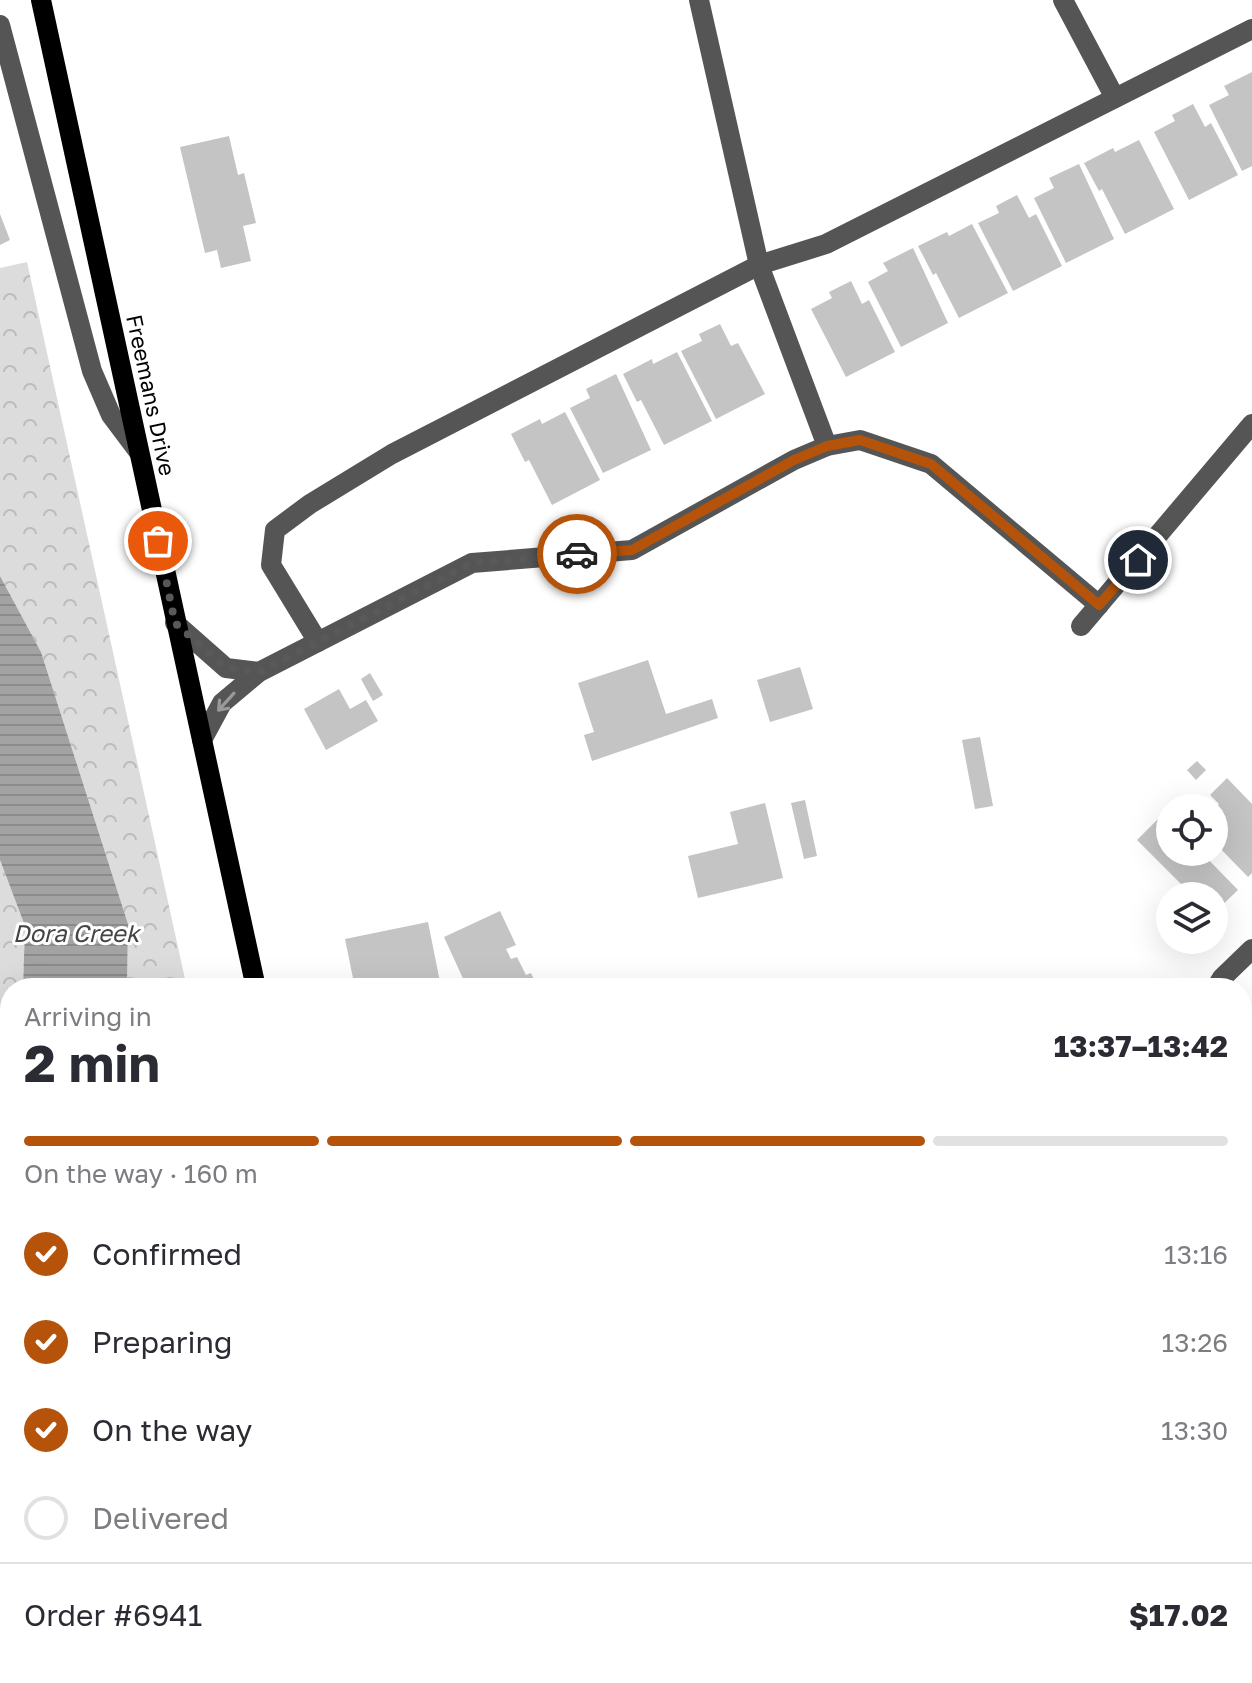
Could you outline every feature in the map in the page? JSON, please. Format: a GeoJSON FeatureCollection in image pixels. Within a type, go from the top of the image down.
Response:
{"type":"FeatureCollection","features":[{"type":"Feature","properties":{"kind":"main road","name":"Freemans Drive"},"geometry":{"type":"LineString","coordinates":[[41,0],[254,978]]}},
{"type":"Feature","properties":{"kind":"street"},"geometry":{"type":"LineString","coordinates":[[699,0],[759,265],[827,446]]}},
{"type":"Feature","properties":{"kind":"street"},"geometry":{"type":"LineString","coordinates":[[1063,0],[1115,98]]}},
{"type":"Feature","properties":{"kind":"street"},"geometry":{"type":"LineString","coordinates":[[0,25],[92,371],[111,415],[138,451]]}},
{"type":"Feature","properties":{"kind":"street"},"geometry":{"type":"LineString","coordinates":[[318,642],[271,565],[275,530],[310,504],[392,454],[759,265],[826,244],[1252,29]]}},
{"type":"Feature","properties":{"kind":"street"},"geometry":{"type":"LineString","coordinates":[[1081,626],[1252,424]]}},
{"type":"Feature","properties":{"kind":"street"},"geometry":{"type":"LineString","coordinates":[[202,740],[222,703],[259,672],[472,563],[632,550],[794,460],[827,446],[860,440],[931,464],[1099,605]]}},
{"type":"Feature","properties":{"kind":"street"},"geometry":{"type":"LineString","coordinates":[[175,623],[226,668],[259,672]]}},
{"type":"Feature","properties":{"kind":"street"},"geometry":{"type":"LineString","coordinates":[[1222,978],[1252,949]]}},
{"type":"Feature","properties":{"kind":"green space"},"geometry":{"type":"Polygon","coordinates":[[[27,262],[185,978],[127,978],[128,924],[41,652],[0,576],[0,268],[27,262]]]}},
{"type":"Feature","properties":{"kind":"green space"},"geometry":{"type":"Polygon","coordinates":[[[0,860],[25,926],[23,978],[0,978],[0,860]]]}},
{"type":"Feature","properties":{"kind":"water","name":"Dora Creek"},"geometry":{"type":"Polygon","coordinates":[[[0,576],[41,652],[128,924],[127,978],[23,978],[25,926],[0,860],[0,576]]]}},
{"type":"Feature","properties":{"kind":"building"},"geometry":{"type":"Polygon","coordinates":[[[1252,72],[1252,166],[1242,171],[1209,105],[1229,95],[1224,86],[1252,72]]]}},
{"type":"Feature","properties":{"kind":"building"},"geometry":{"type":"Polygon","coordinates":[[[1193,104],[1205,127],[1211,123],[1238,175],[1189,200],[1154,132],[1175,121],[1172,115],[1193,104]]]}},
{"type":"Feature","properties":{"kind":"building"},"geometry":{"type":"Polygon","coordinates":[[[229,136],[238,175],[244,173],[256,223],[243,226],[251,261],[221,268],[217,250],[205,253],[180,147],[229,136]]]}},
{"type":"Feature","properties":{"kind":"building"},"geometry":{"type":"Polygon","coordinates":[[[1139,140],[1174,209],[1125,234],[1102,189],[1099,191],[1084,163],[1113,148],[1115,152],[1139,140]]]}},
{"type":"Feature","properties":{"kind":"building"},"geometry":{"type":"Polygon","coordinates":[[[1079,164],[1114,239],[1066,263],[1034,198],[1054,188],[1049,178],[1079,164]]]}},
{"type":"Feature","properties":{"kind":"building"},"geometry":{"type":"Polygon","coordinates":[[[1017,195],[1029,218],[1036,214],[1062,266],[1013,291],[978,223],[999,213],[996,206],[1017,195]]]}},
{"type":"Feature","properties":{"kind":"building"},"geometry":{"type":"Polygon","coordinates":[[[0,214],[10,240],[0,245],[0,214]]]}},
{"type":"Feature","properties":{"kind":"building"},"geometry":{"type":"Polygon","coordinates":[[[972,224],[1008,293],[959,318],[918,246],[947,232],[949,236],[972,224]]]}},
{"type":"Feature","properties":{"kind":"building"},"geometry":{"type":"Polygon","coordinates":[[[913,248],[948,323],[901,347],[868,282],[888,271],[883,263],[913,248]]]}},
{"type":"Feature","properties":{"kind":"building"},"geometry":{"type":"Polygon","coordinates":[[[851,281],[862,304],[869,300],[895,352],[846,377],[811,309],[832,298],[829,292],[851,281]]]}},
{"type":"Feature","properties":{"kind":"building"},"geometry":{"type":"Polygon","coordinates":[[[720,324],[731,346],[738,343],[765,394],[716,419],[681,351],[702,341],[699,334],[720,324]]]}},
{"type":"Feature","properties":{"kind":"building"},"geometry":{"type":"Polygon","coordinates":[[[677,352],[712,421],[664,445],[641,400],[637,402],[623,374],[652,359],[653,364],[677,352]]]}},
{"type":"Feature","properties":{"kind":"building"},"geometry":{"type":"Polygon","coordinates":[[[616,374],[651,450],[603,473],[570,408],[590,398],[586,389],[616,374]]]}},
{"type":"Feature","properties":{"kind":"building"},"geometry":{"type":"Polygon","coordinates":[[[565,412],[600,480],[552,505],[529,460],[525,462],[511,434],[540,419],[542,424],[565,412]]]}},
{"type":"Feature","properties":{"kind":"building"},"geometry":{"type":"Polygon","coordinates":[[[648,660],[666,714],[712,699],[718,718],[592,761],[584,735],[594,732],[578,683],[648,660]]]}},
{"type":"Feature","properties":{"kind":"building"},"geometry":{"type":"Polygon","coordinates":[[[800,667],[813,709],[770,722],[757,680],[800,667]]]}},
{"type":"Feature","properties":{"kind":"building"},"geometry":{"type":"Polygon","coordinates":[[[370,673],[383,695],[373,701],[361,679],[370,673]]]}},
{"type":"Feature","properties":{"kind":"building"},"geometry":{"type":"Polygon","coordinates":[[[339,689],[350,709],[366,700],[378,721],[326,750],[304,709],[339,689]]]}},
{"type":"Feature","properties":{"kind":"building"},"geometry":{"type":"Polygon","coordinates":[[[980,737],[993,806],[975,809],[962,740],[980,737]]]}},
{"type":"Feature","properties":{"kind":"building"},"geometry":{"type":"Polygon","coordinates":[[[1197,761],[1206,770],[1196,780],[1187,770],[1197,761]]]}},
{"type":"Feature","properties":{"kind":"building"},"geometry":{"type":"Polygon","coordinates":[[[1227,778],[1252,804],[1252,873],[1248,877],[1228,856],[1228,794],[1211,794],[1227,778]]]}},
{"type":"Feature","properties":{"kind":"building"},"geometry":{"type":"Polygon","coordinates":[[[805,800],[817,856],[804,859],[791,803],[805,800]]]}},
{"type":"Feature","properties":{"kind":"building"},"geometry":{"type":"Polygon","coordinates":[[[765,803],[783,878],[698,898],[688,856],[738,844],[730,812],[765,803]]]}},
{"type":"Feature","properties":{"kind":"building"},"geometry":{"type":"Polygon","coordinates":[[[1156,821],[1156,859],[1137,840],[1156,821]]]}},
{"type":"Feature","properties":{"kind":"building"},"geometry":{"type":"Polygon","coordinates":[[[1163,866],[1215,866],[1238,890],[1228,900],[1228,882],[1179,882],[1163,866]]]}},
{"type":"Feature","properties":{"kind":"building"},"geometry":{"type":"Polygon","coordinates":[[[500,911],[516,945],[506,949],[511,959],[517,957],[526,975],[531,973],[533,978],[463,978],[444,937],[500,911]]]}},
{"type":"Feature","properties":{"kind":"building"},"geometry":{"type":"Polygon","coordinates":[[[428,922],[439,978],[353,978],[345,939],[428,922]]]}},
{"type":"Feature","properties":{"kind":"way so far"},"geometry":{"type":"LineString","coordinates":[[158,541],[175,623],[205,653],[226,668],[259,672],[472,563],[577,554]]}},
{"type":"Feature","properties":{"kind":"route"},"geometry":{"type":"LineString","coordinates":[[577,554],[632,550],[794,460],[827,446],[860,440],[931,464],[1099,605],[1138,560]]}}]}
